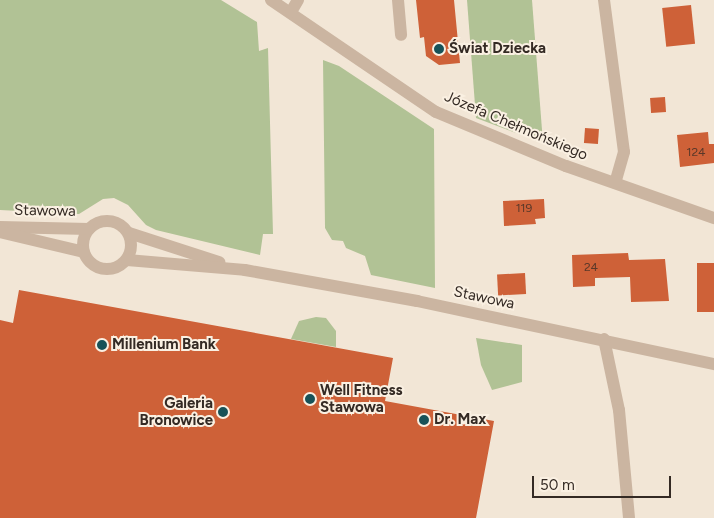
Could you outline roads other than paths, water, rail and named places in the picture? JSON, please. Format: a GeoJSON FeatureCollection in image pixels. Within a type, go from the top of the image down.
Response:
{"type":"FeatureCollection","features":[{"type":"Feature","properties":{"kind":"street","name":"Józefa Chełmońskiego"},"geometry":{"type":"LineString","coordinates":[[272,0],[436,112],[615,183],[714,218]]}},
{"type":"Feature","properties":{"kind":"street"},"geometry":{"type":"LineString","coordinates":[[290,12],[298,0]]}},
{"type":"Feature","properties":{"kind":"street"},"geometry":{"type":"LineString","coordinates":[[398,0],[401,36]]}},
{"type":"Feature","properties":{"kind":"street"},"geometry":{"type":"LineString","coordinates":[[604,0],[624,152],[615,183]]}},
{"type":"Feature","properties":{"kind":"street","name":"Stawowa"},"geometry":{"type":"LineString","coordinates":[[0,227],[89,229],[108,221],[123,227],[129,233],[245,270]]}},
{"type":"Feature","properties":{"kind":"street","name":"Stawowa"},"geometry":{"type":"LineString","coordinates":[[89,229],[84,238],[84,252],[93,265],[100,269],[117,268],[127,260],[245,270],[604,339],[714,364]]}},
{"type":"Feature","properties":{"kind":"street","name":"Stawowa"},"geometry":{"type":"LineString","coordinates":[[0,232],[84,252]]}},
{"type":"Feature","properties":{"kind":"street"},"geometry":{"type":"LineString","coordinates":[[127,260],[131,249],[129,233]]}},
{"type":"Feature","properties":{"kind":"street"},"geometry":{"type":"LineString","coordinates":[[604,339],[619,410],[629,518]]}},
{"type":"Feature","properties":{"kind":"place","name":"Świat Dziecka"},"geometry":{"type":"Point","coordinates":[439,49]}},
{"type":"Feature","properties":{"kind":"place","name":"Millenium Bank"},"geometry":{"type":"Point","coordinates":[102,345]}},
{"type":"Feature","properties":{"kind":"place","name":"Well Fitness Stawowa"},"geometry":{"type":"Point","coordinates":[310,399]}},
{"type":"Feature","properties":{"kind":"place","name":"Galeria Bronowice"},"geometry":{"type":"Point","coordinates":[223,412]}},
{"type":"Feature","properties":{"kind":"place","name":"Dr. Max"},"geometry":{"type":"Point","coordinates":[424,420]}}]}
